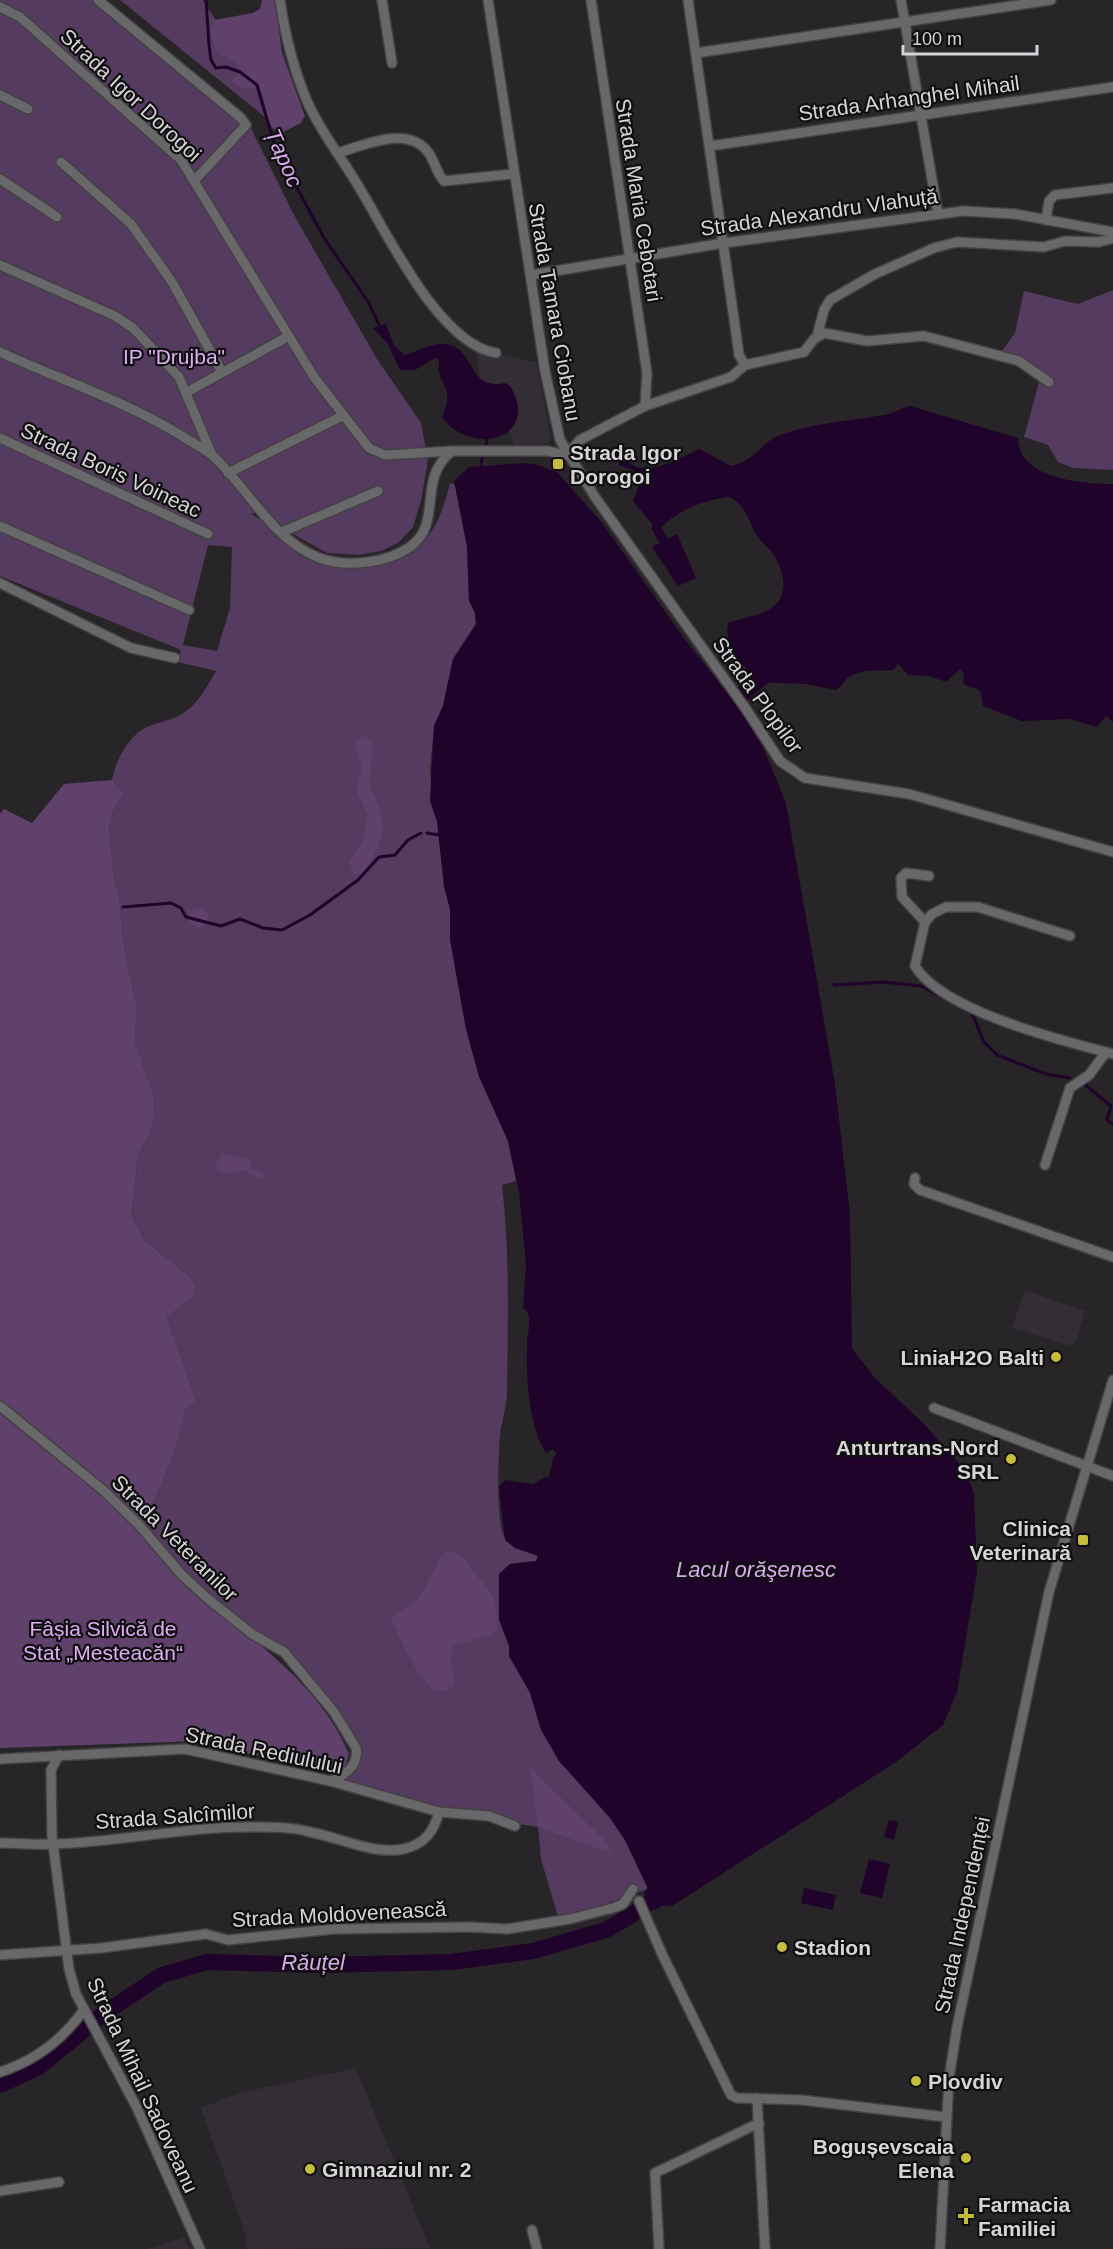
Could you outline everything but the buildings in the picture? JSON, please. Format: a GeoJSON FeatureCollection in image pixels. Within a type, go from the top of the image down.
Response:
{"type":"FeatureCollection","features":[{"type":"Feature","properties":{"kind":"street"},"geometry":{"type":"LineString","coordinates":[[98,0],[241,118],[246,125],[195,180]]}},
{"type":"Feature","properties":{"kind":"street"},"geometry":{"type":"LineString","coordinates":[[280,0],[294,67],[319,126],[411,274],[440,314],[468,341],[496,353]]}},
{"type":"Feature","properties":{"kind":"street"},"geometry":{"type":"LineString","coordinates":[[382,0],[392,63]]}},
{"type":"Feature","properties":{"kind":"street","name":"Strada Tamara Ciobanu"},"geometry":{"type":"LineString","coordinates":[[488,0],[513,174],[555,427],[567,455]]}},
{"type":"Feature","properties":{"kind":"street","name":"Strada Maria Cebotari"},"geometry":{"type":"LineString","coordinates":[[591,0],[646,373],[645,406]]}},
{"type":"Feature","properties":{"kind":"street"},"geometry":{"type":"LineString","coordinates":[[688,0],[711,146],[739,355],[745,364]]}},
{"type":"Feature","properties":{"kind":"street"},"geometry":{"type":"LineString","coordinates":[[900,0],[938,214]]}},
{"type":"Feature","properties":{"kind":"street"},"geometry":{"type":"LineString","coordinates":[[696,53],[1051,0]]}},
{"type":"Feature","properties":{"kind":"street","name":"Strada Igor Dorogoi"},"geometry":{"type":"LineString","coordinates":[[0,7],[20,17],[181,160],[342,416],[363,442],[375,452],[401,456],[452,451],[548,451],[567,455]]}},
{"type":"Feature","properties":{"kind":"street","name":"Strada Arhanghel Mihail"},"geometry":{"type":"LineString","coordinates":[[711,146],[1113,87]]}},
{"type":"Feature","properties":{"kind":"street"},"geometry":{"type":"LineString","coordinates":[[0,95],[28,109]]}},
{"type":"Feature","properties":{"kind":"street"},"geometry":{"type":"LineString","coordinates":[[337,153],[406,138],[427,150],[444,181],[513,174]]}},
{"type":"Feature","properties":{"kind":"street"},"geometry":{"type":"LineString","coordinates":[[61,162],[131,224],[172,282],[222,372]]}},
{"type":"Feature","properties":{"kind":"street"},"geometry":{"type":"LineString","coordinates":[[0,179],[57,217]]}},
{"type":"Feature","properties":{"kind":"street"},"geometry":{"type":"LineString","coordinates":[[1046,220],[1049,201],[1055,195],[1113,188]]}},
{"type":"Feature","properties":{"kind":"street","name":"Strada Аlexandru Vlahuță"},"geometry":{"type":"LineString","coordinates":[[531,275],[724,243],[938,214],[982,211],[1113,232]]}},
{"type":"Feature","properties":{"kind":"street"},"geometry":{"type":"LineString","coordinates":[[567,455],[580,440],[645,406],[731,377],[745,364],[804,352],[817,336],[830,300],[875,274],[934,248],[957,242],[1044,247],[1065,241],[1100,242],[1113,238]]}},
{"type":"Feature","properties":{"kind":"street"},"geometry":{"type":"LineString","coordinates":[[0,265],[124,321],[179,377],[212,455]]}},
{"type":"Feature","properties":{"kind":"street"},"geometry":{"type":"LineString","coordinates":[[817,336],[829,333],[867,341],[924,336],[1019,361],[1049,382]]}},
{"type":"Feature","properties":{"kind":"street"},"geometry":{"type":"LineString","coordinates":[[187,392],[290,336]]}},
{"type":"Feature","properties":{"kind":"street"},"geometry":{"type":"LineString","coordinates":[[0,352],[157,421],[212,455],[282,532],[302,550],[331,561],[360,562],[397,554],[411,546],[423,531],[429,516],[435,468],[452,451]]}},
{"type":"Feature","properties":{"kind":"street"},"geometry":{"type":"LineString","coordinates":[[228,473],[342,416]]}},
{"type":"Feature","properties":{"kind":"street","name":"Strada Boris Voineac"},"geometry":{"type":"LineString","coordinates":[[0,438],[208,534]]}},
{"type":"Feature","properties":{"kind":"street","name":"Strada Plopilor"},"geometry":{"type":"LineString","coordinates":[[567,455],[771,748],[790,770],[805,778],[909,794],[1113,852]]}},
{"type":"Feature","properties":{"kind":"street"},"geometry":{"type":"LineString","coordinates":[[282,532],[378,491]]}},
{"type":"Feature","properties":{"kind":"street"},"geometry":{"type":"LineString","coordinates":[[0,526],[189,610]]}},
{"type":"Feature","properties":{"kind":"street"},"geometry":{"type":"LineString","coordinates":[[0,583],[131,648],[175,658]]}},
{"type":"Feature","properties":{"kind":"street"},"geometry":{"type":"LineString","coordinates":[[925,922],[902,897],[901,878],[906,873],[929,876]]}},
{"type":"Feature","properties":{"kind":"street"},"geometry":{"type":"LineString","coordinates":[[1045,1166],[1070,1088],[1089,1075],[1109,1053],[995,1017],[947,995],[915,966],[925,922],[936,911],[952,906],[978,906],[1070,936]]}},
{"type":"Feature","properties":{"kind":"street"},"geometry":{"type":"LineString","coordinates":[[915,1178],[916,1187],[926,1192],[1113,1257]]}},
{"type":"Feature","properties":{"kind":"street","name":"Strada Independenței"},"geometry":{"type":"LineString","coordinates":[[940,2249],[946,2117],[957,2027],[1049,1592],[1085,1466],[1113,1380]]}},
{"type":"Feature","properties":{"kind":"street","name":"Strada Veteranilor"},"geometry":{"type":"LineString","coordinates":[[0,1406],[103,1490],[139,1525],[181,1574],[207,1598],[236,1622],[284,1652],[295,1664],[334,1712],[356,1748],[354,1764],[341,1776],[330,1781]]}},
{"type":"Feature","properties":{"kind":"street"},"geometry":{"type":"LineString","coordinates":[[934,1408],[1113,1476]]}},
{"type":"Feature","properties":{"kind":"street","name":"Strada Rediulului"},"geometry":{"type":"LineString","coordinates":[[0,1759],[185,1749],[330,1781],[439,1812],[489,1816],[515,1826]]}},
{"type":"Feature","properties":{"kind":"street","name":"Strada Mihail Sadoveanu"},"geometry":{"type":"LineString","coordinates":[[59,1755],[51,1770],[54,1844],[69,1970],[84,2013],[137,2108],[200,2249]]}},
{"type":"Feature","properties":{"kind":"street","name":"Strada Salcîmilor"},"geometry":{"type":"LineString","coordinates":[[0,1843],[54,1844],[211,1828],[256,1827],[307,1831],[376,1849],[391,1850],[417,1845],[425,1839],[436,1823],[439,1812]]}},
{"type":"Feature","properties":{"kind":"street","name":"Strada Moldovenească"},"geometry":{"type":"LineString","coordinates":[[0,1955],[68,1951],[206,1935],[228,1940],[335,1929],[470,1927],[507,1929],[570,1919],[613,1908],[623,1904],[633,1889]]}},
{"type":"Feature","properties":{"kind":"street"},"geometry":{"type":"LineString","coordinates":[[639,1901],[718,2072],[733,2097],[802,2100],[946,2117]]}},
{"type":"Feature","properties":{"kind":"street"},"geometry":{"type":"LineString","coordinates":[[0,2072],[21,2064],[52,2045],[84,2013]]}},
{"type":"Feature","properties":{"kind":"street"},"geometry":{"type":"LineString","coordinates":[[757,2098],[765,2249]]}},
{"type":"Feature","properties":{"kind":"street"},"geometry":{"type":"LineString","coordinates":[[659,2249],[655,2173],[759,2123]]}},
{"type":"Feature","properties":{"kind":"street"},"geometry":{"type":"LineString","coordinates":[[0,2191],[59,2182]]}},
{"type":"Feature","properties":{"kind":"street"},"geometry":{"type":"LineString","coordinates":[[532,2230],[537,2249]]}},
{"type":"Feature","properties":{"kind":"shaded area"},"geometry":{"type":"Polygon","coordinates":[[[476,350],[536,362],[551,440],[538,447],[514,445],[507,423],[482,396],[476,350]]]}},
{"type":"Feature","properties":{"kind":"shaded area"},"geometry":{"type":"Polygon","coordinates":[[[1025,1290],[1085,1311],[1076,1340],[1071,1346],[1012,1328],[1025,1290]]]}},
{"type":"Feature","properties":{"kind":"shaded area","name":"Gimnaziul nr. 2"},"geometry":{"type":"Polygon","coordinates":[[[356,2068],[430,2248],[247,2249],[244,2230],[201,2108],[243,2092],[356,2068]]]}},
{"type":"Feature","properties":{"kind":"shaded area"},"geometry":{"type":"Polygon","coordinates":[[[184,2237],[190,2249],[147,2249],[184,2237]]]}},
{"type":"Feature","properties":{"kind":"green space","name":"IP \"Drujba\""},"geometry":{"type":"Polygon","coordinates":[[[0,0],[103,0],[246,118],[295,217],[377,359],[421,423],[428,460],[421,501],[413,527],[398,543],[381,551],[358,555],[327,553],[291,533],[283,537],[258,512],[251,514],[307,559],[337,567],[370,565],[402,555],[427,537],[438,519],[450,483],[455,485],[467,546],[469,600],[475,613],[476,624],[453,659],[443,706],[434,726],[430,770],[433,811],[437,821],[444,886],[450,909],[450,939],[466,1029],[479,1077],[508,1141],[516,1181],[502,1185],[508,1316],[507,1395],[501,1431],[498,1488],[501,1528],[508,1541],[538,1556],[536,1561],[510,1564],[499,1574],[648,1889],[559,1920],[541,1859],[538,1827],[439,1812],[330,1781],[343,1775],[357,1755],[344,1728],[284,1652],[227,1616],[140,1527],[168,1469],[186,1408],[196,1402],[167,1317],[193,1297],[197,1286],[188,1275],[145,1241],[132,1218],[138,1155],[149,1135],[155,1114],[154,1097],[135,1041],[137,1005],[125,955],[119,897],[113,872],[109,827],[114,809],[124,794],[112,780],[120,757],[134,736],[147,727],[182,714],[201,695],[216,671],[178,662],[181,650],[0,576],[0,0]],[[208,545],[183,645],[217,651],[230,608],[232,547],[208,545]]]}},
{"type":"Feature","properties":{"kind":"green space"},"geometry":{"type":"Polygon","coordinates":[[[120,0],[203,0],[286,134],[120,0]]]}},
{"type":"Feature","properties":{"kind":"green space"},"geometry":{"type":"Polygon","coordinates":[[[262,0],[275,0],[282,53],[305,116],[301,123],[283,132],[273,129],[258,89],[242,88],[232,81],[241,72],[238,65],[216,51],[210,32],[214,20],[253,13],[260,9],[262,0]]]}},
{"type":"Feature","properties":{"kind":"green space"},"geometry":{"type":"Polygon","coordinates":[[[1113,290],[1113,470],[1073,468],[1058,462],[1048,445],[1024,437],[1041,375],[998,356],[1015,333],[1024,291],[1078,304],[1113,290]]]}},
{"type":"Feature","properties":{"kind":"green space"},"geometry":{"type":"Polygon","coordinates":[[[363,735],[373,750],[370,782],[381,812],[382,834],[374,855],[364,871],[358,875],[353,873],[349,862],[363,842],[368,815],[356,789],[362,768],[355,743],[363,735]]]}},
{"type":"Feature","properties":{"kind":"green space","name":"Fâșia Silvică de Stat „Mesteacăn“"},"geometry":{"type":"Polygon","coordinates":[[[112,780],[124,794],[114,809],[109,827],[113,872],[119,897],[125,955],[137,1005],[135,1041],[154,1097],[155,1114],[149,1135],[138,1155],[132,1217],[145,1241],[188,1275],[197,1286],[193,1297],[167,1317],[196,1402],[186,1408],[168,1469],[141,1527],[200,1592],[283,1666],[320,1706],[336,1728],[349,1754],[345,1767],[334,1774],[199,1741],[0,1748],[0,814],[4,809],[32,823],[64,784],[112,780]]]}},
{"type":"Feature","properties":{"kind":"green space"},"geometry":{"type":"Polygon","coordinates":[[[199,908],[206,911],[209,918],[206,925],[199,928],[192,925],[189,918],[192,911],[199,908]]]}},
{"type":"Feature","properties":{"kind":"green space"},"geometry":{"type":"Polygon","coordinates":[[[222,1153],[249,1160],[253,1170],[261,1171],[266,1176],[258,1179],[247,1171],[222,1173],[215,1166],[222,1153]]]}},
{"type":"Feature","properties":{"kind":"green space"},"geometry":{"type":"Polygon","coordinates":[[[447,1551],[461,1555],[495,1599],[497,1629],[492,1635],[453,1645],[451,1662],[455,1684],[447,1690],[438,1691],[425,1681],[418,1671],[391,1618],[420,1597],[440,1559],[447,1551]]]}},
{"type":"Feature","properties":{"kind":"green space"},"geometry":{"type":"Polygon","coordinates":[[[530,1767],[607,1843],[611,1853],[538,1827],[530,1767]]]}},
{"type":"Feature","properties":{"kind":"water"},"geometry":{"type":"Polygon","coordinates":[[[386,324],[394,346],[405,355],[434,345],[451,345],[465,356],[485,382],[505,383],[510,386],[517,404],[517,419],[510,429],[499,436],[485,439],[469,437],[455,430],[442,417],[446,406],[447,391],[440,376],[439,360],[435,358],[415,370],[400,370],[388,344],[373,328],[386,324]]]}},
{"type":"Feature","properties":{"kind":"water"},"geometry":{"type":"Polygon","coordinates":[[[910,406],[1018,438],[1021,452],[1040,471],[1086,483],[1113,484],[1113,722],[1106,716],[1097,727],[1069,719],[1022,721],[983,706],[978,689],[963,683],[964,674],[960,669],[946,682],[929,676],[908,675],[898,663],[894,670],[866,671],[855,674],[836,690],[806,684],[757,682],[733,652],[727,632],[728,623],[764,612],[779,600],[784,585],[783,576],[771,551],[758,537],[740,505],[730,497],[710,500],[681,512],[658,531],[633,501],[641,480],[632,470],[619,465],[619,460],[641,468],[655,467],[699,449],[731,466],[747,460],[780,435],[818,425],[887,414],[910,406]]]}},
{"type":"Feature","properties":{"kind":"water","name":"Lacul orăşenesc"},"geometry":{"type":"Polygon","coordinates":[[[524,463],[539,465],[558,473],[603,524],[683,637],[739,708],[763,747],[786,803],[835,1084],[850,1215],[852,1348],[873,1376],[924,1424],[966,1471],[974,1493],[977,1572],[957,1692],[943,1725],[896,1762],[672,1906],[664,1905],[655,1910],[644,1892],[648,1888],[625,1840],[610,1818],[559,1761],[541,1730],[530,1693],[509,1656],[509,1646],[499,1620],[499,1574],[510,1564],[536,1561],[538,1556],[515,1548],[505,1540],[499,1487],[505,1480],[533,1484],[545,1477],[549,1478],[553,1458],[557,1454],[553,1449],[546,1453],[540,1442],[529,1400],[527,1343],[529,1318],[523,1308],[526,1265],[519,1192],[508,1141],[479,1076],[466,1029],[450,939],[450,909],[444,886],[437,821],[430,801],[434,726],[443,706],[453,659],[476,624],[475,613],[469,600],[467,546],[454,481],[469,467],[524,463]]]}},
{"type":"Feature","properties":{"kind":"water"},"geometry":{"type":"Polygon","coordinates":[[[677,534],[696,578],[678,586],[652,547],[677,534]]]}},
{"type":"Feature","properties":{"kind":"water"},"geometry":{"type":"Polygon","coordinates":[[[889,1820],[898,1822],[894,1840],[884,1837],[889,1820]]]}},
{"type":"Feature","properties":{"kind":"water"},"geometry":{"type":"Polygon","coordinates":[[[869,1859],[890,1864],[882,1898],[860,1893],[869,1859]]]}},
{"type":"Feature","properties":{"kind":"water"},"geometry":{"type":"Polygon","coordinates":[[[804,1888],[836,1895],[833,1910],[801,1903],[804,1888]]]}},
{"type":"Feature","properties":{"kind":"waterway","name":"Țapoc"},"geometry":{"type":"LineString","coordinates":[[206,0],[211,60],[216,68],[226,67],[240,72],[257,85],[275,147],[324,238],[369,303],[379,325]]}},
{"type":"Feature","properties":{"kind":"waterway"},"geometry":{"type":"LineString","coordinates":[[486,444],[487,439]]}},
{"type":"Feature","properties":{"kind":"waterway"},"geometry":{"type":"LineString","coordinates":[[481,464],[482,458]]}},
{"type":"Feature","properties":{"kind":"waterway"},"geometry":{"type":"LineString","coordinates":[[656,527],[663,540]]}},
{"type":"Feature","properties":{"kind":"waterway","name":"Răuțel"},"geometry":{"type":"LineString","coordinates":[[723,721],[734,701],[773,668]]}},
{"type":"Feature","properties":{"kind":"waterway"},"geometry":{"type":"LineString","coordinates":[[123,907],[171,903],[181,908],[186,917],[221,926],[240,919],[263,928],[282,930],[310,915],[358,880],[379,857],[395,855],[408,840],[421,833]]}},
{"type":"Feature","properties":{"kind":"waterway"},"geometry":{"type":"LineString","coordinates":[[427,833],[439,835]]}},
{"type":"Feature","properties":{"kind":"waterway"},"geometry":{"type":"LineString","coordinates":[[834,985],[884,982],[921,986],[972,1013],[984,1042],[997,1055],[1046,1074],[1070,1078]]}},
{"type":"Feature","properties":{"kind":"waterway"},"geometry":{"type":"LineString","coordinates":[[1083,1083],[1111,1106],[1107,1120],[1113,1124]]}},
{"type":"Feature","properties":{"kind":"waterway","name":"Răuțel"},"geometry":{"type":"LineString","coordinates":[[0,2085],[39,2067],[106,2012],[162,1975],[207,1962],[320,1965],[452,1962],[533,1951],[606,1930],[650,1902],[659,1883]]}},
{"type":"Feature","properties":{"kind":"place","name":"Strada Igor Dorogoi"},"geometry":{"type":"Point","coordinates":[558,464]}},
{"type":"Feature","properties":{"kind":"place","name":"LiniaH2O Balti"},"geometry":{"type":"Point","coordinates":[1056,1357]}},
{"type":"Feature","properties":{"kind":"place","name":"Anturtrans-Nord SRL"},"geometry":{"type":"Point","coordinates":[1011,1459]}},
{"type":"Feature","properties":{"kind":"place","name":"Clinica Veterinară"},"geometry":{"type":"Point","coordinates":[1083,1540]}},
{"type":"Feature","properties":{"kind":"place","name":"Stadion"},"geometry":{"type":"Point","coordinates":[782,1947]}},
{"type":"Feature","properties":{"kind":"place","name":"Plovdiv"},"geometry":{"type":"Point","coordinates":[916,2081]}},
{"type":"Feature","properties":{"kind":"place","name":"Bogușevscaia Elena"},"geometry":{"type":"Point","coordinates":[966,2158]}},
{"type":"Feature","properties":{"kind":"place","name":"Gimnaziul nr. 2"},"geometry":{"type":"Point","coordinates":[310,2169]}},
{"type":"Feature","properties":{"kind":"place","name":"Farmacia Familiei"},"geometry":{"type":"Point","coordinates":[966,2216]}}]}
